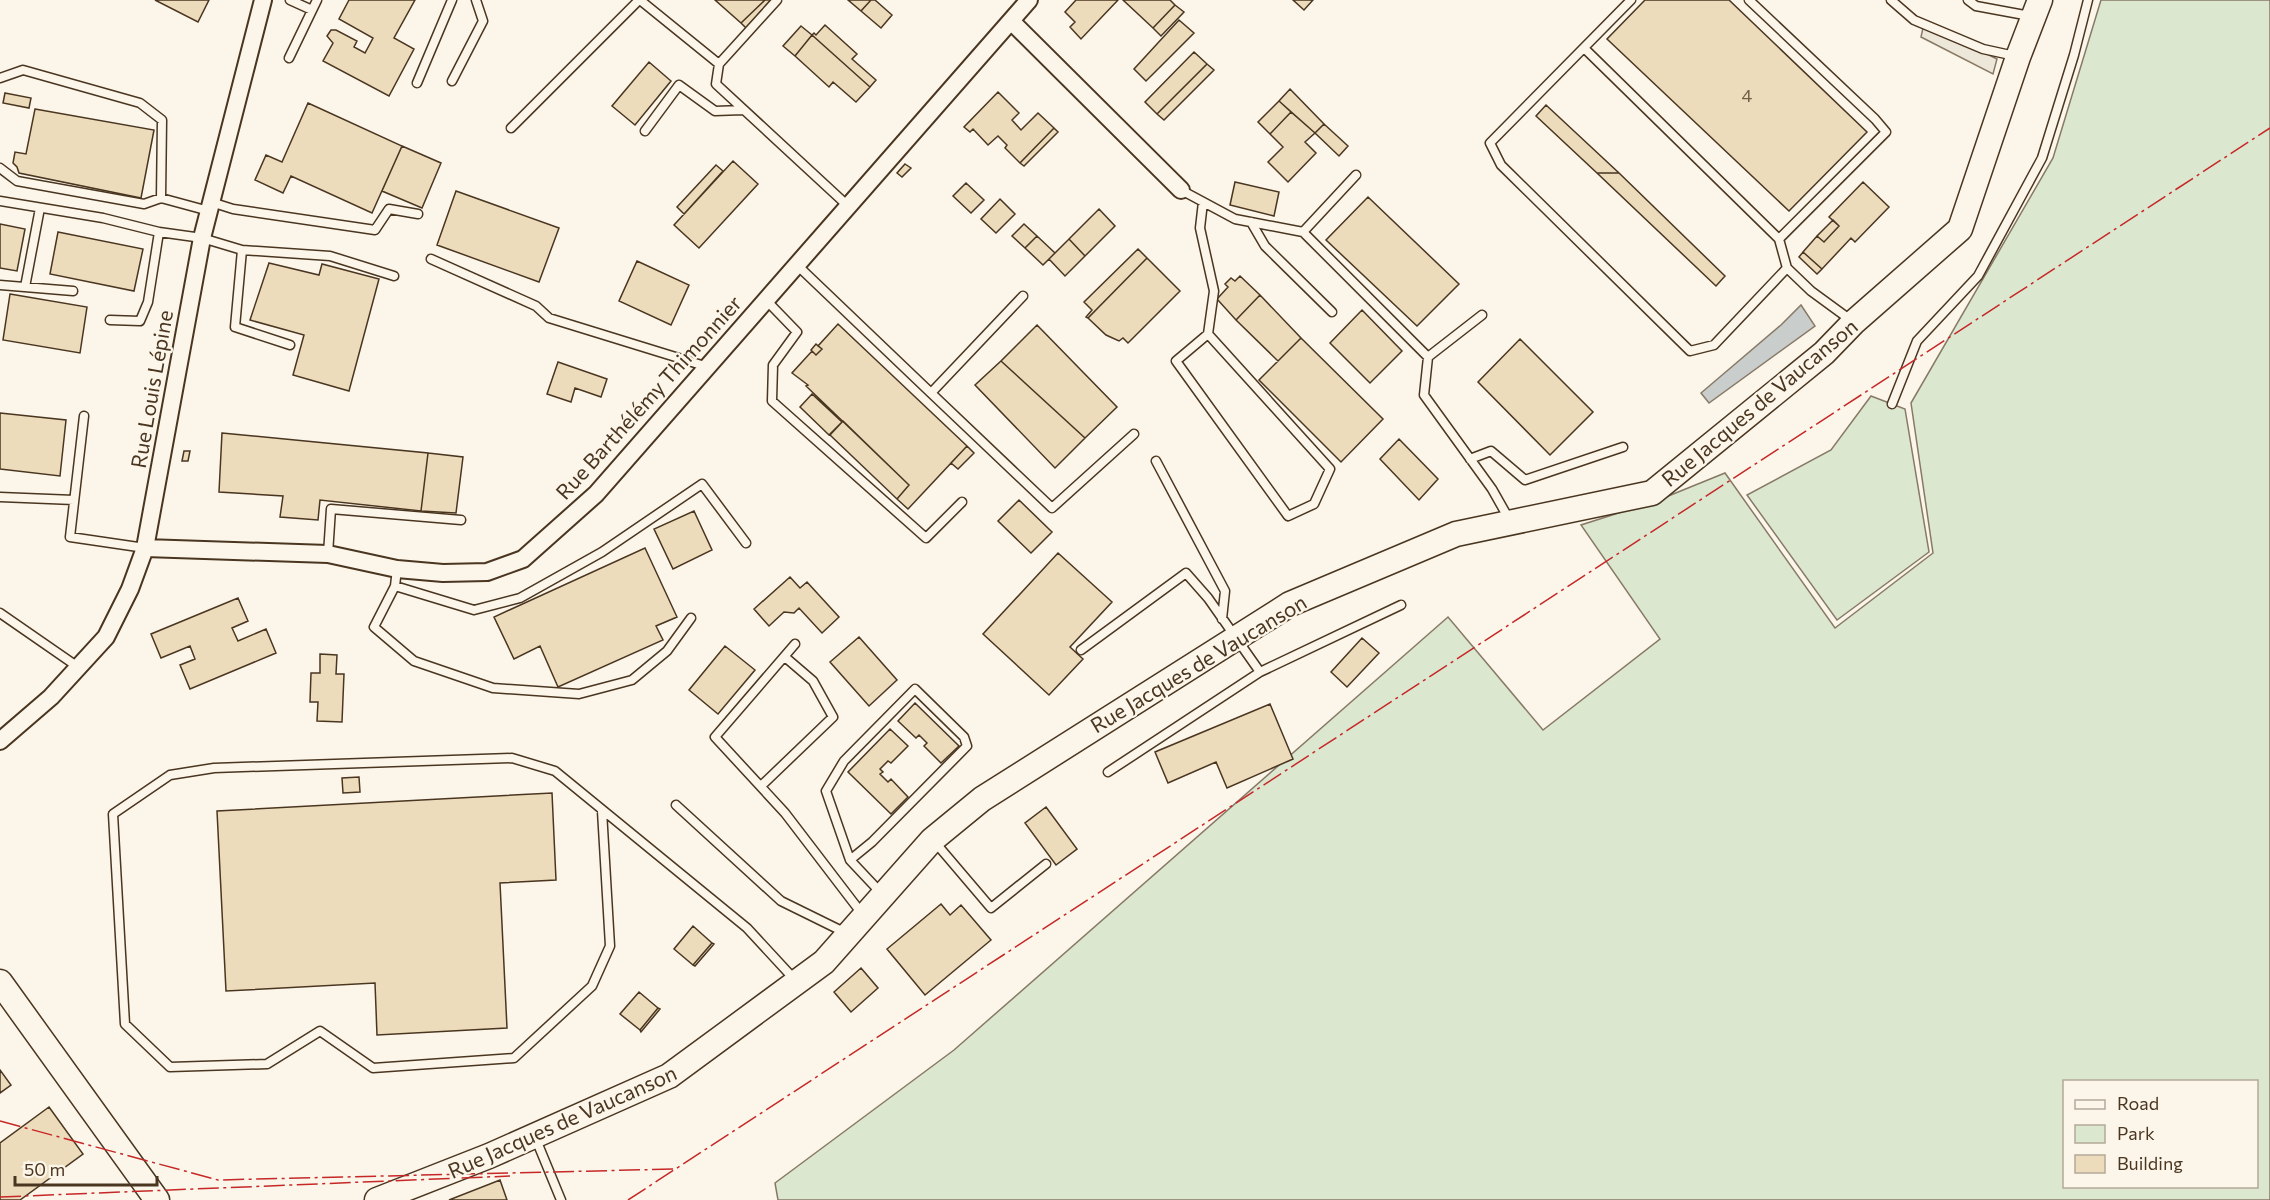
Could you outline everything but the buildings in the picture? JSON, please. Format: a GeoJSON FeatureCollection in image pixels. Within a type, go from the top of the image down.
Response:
{"type":"FeatureCollection","features":[{"type":"Feature","properties":{"kind":"street","name":"Rue Louis Lépine"},"geometry":{"type":"LineString","coordinates":[[0,741],[51,697],[106,637],[130,589],[145,548],[202,238],[263,0]]}},
{"type":"Feature","properties":{"kind":"street","name":"Rue Barthélémy Thimonnier"},"geometry":{"type":"LineString","coordinates":[[145,548],[328,554],[397,569],[443,573],[487,572],[523,559],[596,494],[1029,0]]}},
{"type":"Feature","properties":{"kind":"street","name":"Rue Jacques de Vaucanson"},"geometry":{"type":"LineString","coordinates":[[377,1200],[407,1194],[669,1077],[824,962],[932,840],[982,799],[1229,629],[1456,534],[1652,493],[1824,354],[1854,322],[1960,228],[2037,8]]}},
{"type":"Feature","properties":{"kind":"street"},"geometry":{"type":"LineString","coordinates":[[1011,21],[1181,190]]}},
{"type":"Feature","properties":{"kind":"street"},"geometry":{"type":"LineString","coordinates":[[3,992],[157,1200]]}},
{"type":"Feature","properties":{"kind":"lane"},"geometry":{"type":"LineString","coordinates":[[290,0],[312,10]]}},
{"type":"Feature","properties":{"kind":"lane"},"geometry":{"type":"LineString","coordinates":[[289,58],[317,0]]}},
{"type":"Feature","properties":{"kind":"lane"},"geometry":{"type":"LineString","coordinates":[[417,83],[452,0]]}},
{"type":"Feature","properties":{"kind":"lane"},"geometry":{"type":"LineString","coordinates":[[452,81],[483,21],[476,0]]}},
{"type":"Feature","properties":{"kind":"lane"},"geometry":{"type":"LineString","coordinates":[[511,128],[640,0],[719,64]]}},
{"type":"Feature","properties":{"kind":"lane"},"geometry":{"type":"LineString","coordinates":[[777,0],[719,64],[716,84],[848,207]]}},
{"type":"Feature","properties":{"kind":"lane"},"geometry":{"type":"LineString","coordinates":[[1631,0],[1490,143],[1501,165],[1690,351],[1714,345],[1787,268]]}},
{"type":"Feature","properties":{"kind":"lane"},"geometry":{"type":"LineString","coordinates":[[1749,0],[1886,132],[1779,239]]}},
{"type":"Feature","properties":{"kind":"lane"},"geometry":{"type":"LineString","coordinates":[[1891,0],[1914,20],[1983,49],[2018,57]]}},
{"type":"Feature","properties":{"kind":"lane"},"geometry":{"type":"LineString","coordinates":[[1968,0],[1976,6],[2037,8]]}},
{"type":"Feature","properties":{"kind":"lane"},"geometry":{"type":"LineString","coordinates":[[1892,404],[1917,341],[1978,276],[2042,158],[2074,55],[2088,0]]}},
{"type":"Feature","properties":{"kind":"lane"},"geometry":{"type":"LineString","coordinates":[[1584,48],[1779,239],[1787,268],[1811,291],[1854,322]]}},
{"type":"Feature","properties":{"kind":"lane"},"geometry":{"type":"LineString","coordinates":[[0,78],[23,70],[140,103],[162,120],[161,198]]}},
{"type":"Feature","properties":{"kind":"lane"},"geometry":{"type":"LineString","coordinates":[[645,131],[679,86],[715,111],[743,110]]}},
{"type":"Feature","properties":{"kind":"lane"},"geometry":{"type":"LineString","coordinates":[[0,168],[17,181],[144,204],[161,198],[375,230],[389,209],[418,214]]}},
{"type":"Feature","properties":{"kind":"lane"},"geometry":{"type":"LineString","coordinates":[[1303,232],[1356,175]]}},
{"type":"Feature","properties":{"kind":"lane"},"geometry":{"type":"LineString","coordinates":[[1181,190],[1235,219],[1303,232],[1428,357]]}},
{"type":"Feature","properties":{"kind":"lane"},"geometry":{"type":"LineString","coordinates":[[0,201],[103,218],[159,232],[202,238],[242,250],[330,256],[394,276]]}},
{"type":"Feature","properties":{"kind":"lane"},"geometry":{"type":"LineString","coordinates":[[1203,202],[1200,228],[1214,291],[1208,334],[1176,361],[1288,516],[1314,504],[1330,469],[1208,334]]}},
{"type":"Feature","properties":{"kind":"lane"},"geometry":{"type":"LineString","coordinates":[[24,287],[40,207]]}},
{"type":"Feature","properties":{"kind":"lane"},"geometry":{"type":"LineString","coordinates":[[1251,222],[1265,246],[1332,312]]}},
{"type":"Feature","properties":{"kind":"lane"},"geometry":{"type":"LineString","coordinates":[[110,320],[140,321],[148,302],[159,232]]}},
{"type":"Feature","properties":{"kind":"lane"},"geometry":{"type":"LineString","coordinates":[[242,250],[235,327],[290,345]]}},
{"type":"Feature","properties":{"kind":"lane"},"geometry":{"type":"LineString","coordinates":[[431,259],[536,306],[549,318],[708,367]]}},
{"type":"Feature","properties":{"kind":"lane"},"geometry":{"type":"LineString","coordinates":[[797,266],[1052,508],[1134,434]]}},
{"type":"Feature","properties":{"kind":"lane"},"geometry":{"type":"LineString","coordinates":[[0,285],[73,291]]}},
{"type":"Feature","properties":{"kind":"lane"},"geometry":{"type":"LineString","coordinates":[[931,393],[1023,296]]}},
{"type":"Feature","properties":{"kind":"lane"},"geometry":{"type":"LineString","coordinates":[[766,300],[797,332],[772,365],[772,401],[926,538],[962,502]]}},
{"type":"Feature","properties":{"kind":"lane"},"geometry":{"type":"LineString","coordinates":[[1482,315],[1428,357],[1424,395],[1492,489],[1510,522]]}},
{"type":"Feature","properties":{"kind":"lane"},"geometry":{"type":"LineString","coordinates":[[84,416],[70,537],[145,548]]}},
{"type":"Feature","properties":{"kind":"lane"},"geometry":{"type":"LineString","coordinates":[[1470,459],[1491,452],[1525,480],[1623,447]]}},
{"type":"Feature","properties":{"kind":"lane"},"geometry":{"type":"LineString","coordinates":[[1156,461],[1226,591],[1229,629]]}},
{"type":"Feature","properties":{"kind":"lane"},"geometry":{"type":"LineString","coordinates":[[395,586],[474,610],[520,598],[602,552],[702,484],[746,543]]}},
{"type":"Feature","properties":{"kind":"lane"},"geometry":{"type":"LineString","coordinates":[[0,497],[74,500]]}},
{"type":"Feature","properties":{"kind":"lane"},"geometry":{"type":"LineString","coordinates":[[328,554],[331,509],[461,520]]}},
{"type":"Feature","properties":{"kind":"lane"},"geometry":{"type":"LineString","coordinates":[[397,569],[395,586],[374,627],[414,661],[493,688],[579,694],[632,680],[667,651],[691,618]]}},
{"type":"Feature","properties":{"kind":"lane"},"geometry":{"type":"LineString","coordinates":[[1081,650],[1186,573],[1208,598],[1260,672]]}},
{"type":"Feature","properties":{"kind":"lane"},"geometry":{"type":"LineString","coordinates":[[1108,772],[1260,672],[1401,605]]}},
{"type":"Feature","properties":{"kind":"lane"},"geometry":{"type":"LineString","coordinates":[[0,613],[78,668]]}},
{"type":"Feature","properties":{"kind":"lane"},"geometry":{"type":"LineString","coordinates":[[795,644],[716,737],[785,813],[856,925]]}},
{"type":"Feature","properties":{"kind":"lane"},"geometry":{"type":"LineString","coordinates":[[761,786],[833,717],[813,681],[784,657]]}},
{"type":"Feature","properties":{"kind":"lane"},"geometry":{"type":"LineString","coordinates":[[850,860],[872,842],[967,746],[964,737],[915,689],[844,761],[826,791],[850,860],[882,895]]}},
{"type":"Feature","properties":{"kind":"lane"},"geometry":{"type":"LineString","coordinates":[[602,811],[610,946],[592,986],[514,1058],[373,1068],[320,1032],[267,1064],[170,1066],[125,1024],[113,814],[170,775],[214,768],[512,758],[555,771],[747,928],[798,982]]}},
{"type":"Feature","properties":{"kind":"lane"},"geometry":{"type":"LineString","coordinates":[[676,805],[781,901],[856,925]]}},
{"type":"Feature","properties":{"kind":"lane"},"geometry":{"type":"LineString","coordinates":[[932,840],[991,908],[1046,864]]}},
{"type":"Feature","properties":{"kind":"lane"},"geometry":{"type":"LineString","coordinates":[[534,1136],[561,1200]]}},
{"type":"Feature","properties":{"kind":"green space"},"geometry":{"type":"Polygon","coordinates":[[[2101,0],[2270,0],[2270,1200],[778,1200],[775,1183],[954,1050],[1448,617],[1543,730],[1660,639],[1581,525],[1656,501],[1725,473],[1835,628],[1933,553],[1911,403],[2053,158],[2101,0]]]}},
{"type":"Feature","properties":{"kind":"green space"},"geometry":{"type":"Polygon","coordinates":[[[1871,396],[1905,409],[1929,552],[1837,620],[1747,495],[1831,450],[1871,396]]]}},
{"type":"Feature","properties":{"kind":"shaded area"},"geometry":{"type":"Polygon","coordinates":[[[1924,23],[1997,59],[1993,74],[1921,37],[1924,23]]]}},
{"type":"Feature","properties":{"kind":"shaded area"},"geometry":{"type":"Polygon","coordinates":[[[1801,305],[1815,326],[1709,403],[1701,393],[1781,325],[1801,305]]]}},
{"type":"Feature","properties":{"kind":"power"},"geometry":{"type":"LineString","coordinates":[[628,1200],[2270,128]]}},
{"type":"Feature","properties":{"kind":"power"},"geometry":{"type":"LineString","coordinates":[[0,1121],[218,1180],[676,1169]]}},
{"type":"Feature","properties":{"kind":"power"},"geometry":{"type":"LineString","coordinates":[[0,1197],[510,1176]]}}]}
